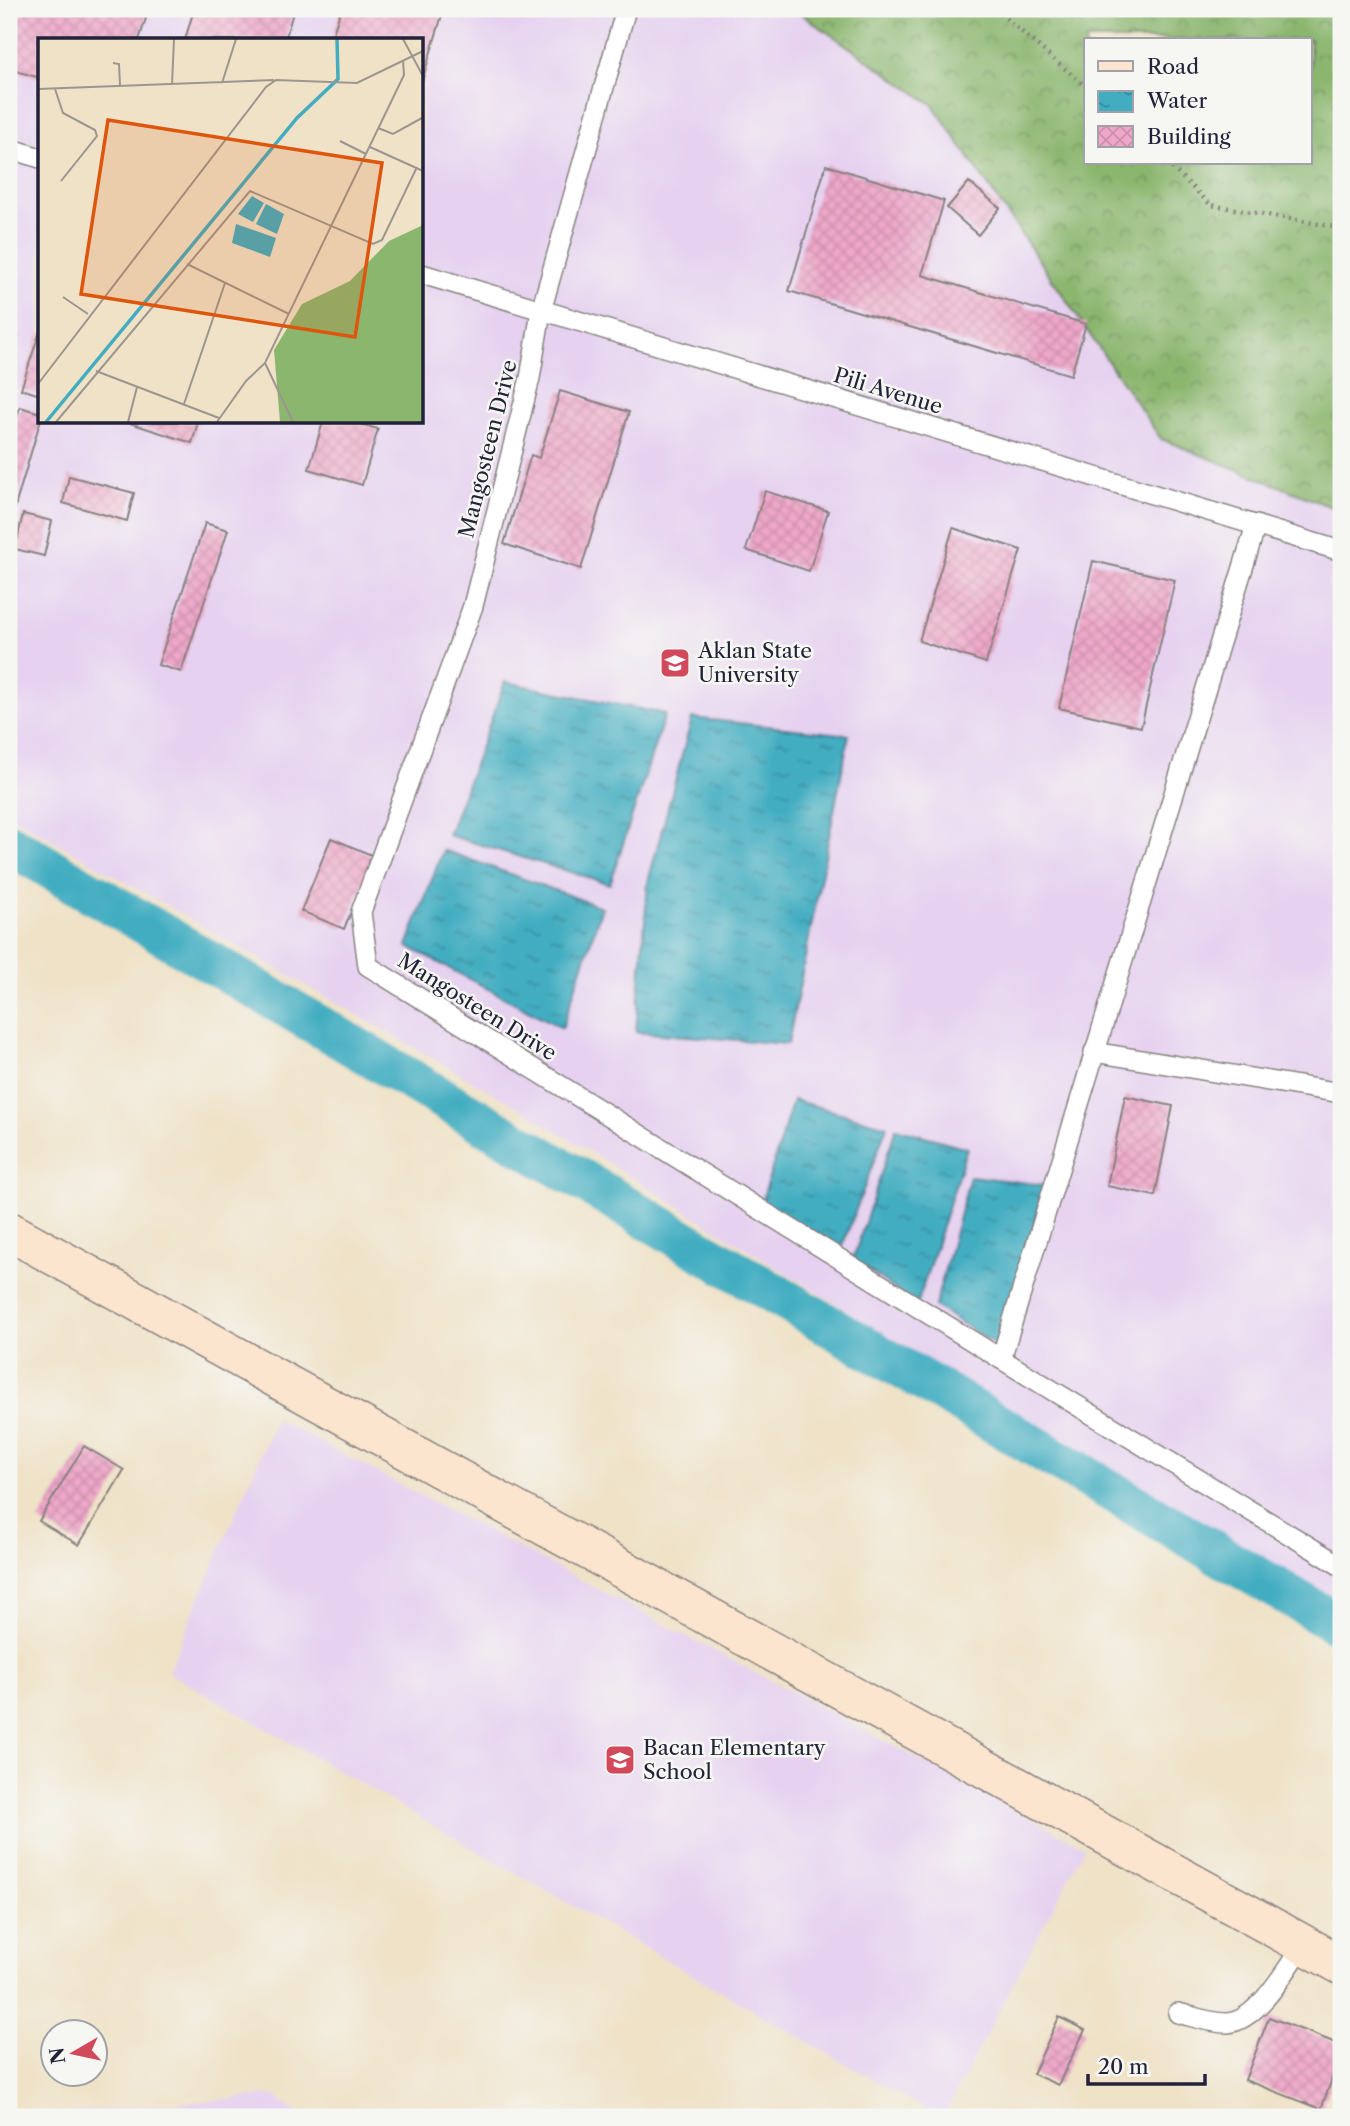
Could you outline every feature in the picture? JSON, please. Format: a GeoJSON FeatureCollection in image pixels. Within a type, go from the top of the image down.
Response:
{"type":"FeatureCollection","features":[{"type":"Feature","properties":{"kind":"main road"},"geometry":{"type":"LineString","coordinates":[[9,1231],[1341,1965]]}},
{"type":"Feature","properties":{"kind":"lane"},"geometry":{"type":"LineString","coordinates":[[541,311],[626,9]]}},
{"type":"Feature","properties":{"kind":"lane"},"geometry":{"type":"LineString","coordinates":[[9,148],[38,157]]}},
{"type":"Feature","properties":{"kind":"lane","name":"Pili Avenue"},"geometry":{"type":"LineString","coordinates":[[424,275],[1341,551]]}},
{"type":"Feature","properties":{"kind":"lane","name":"Mangosteen Drive"},"geometry":{"type":"LineString","coordinates":[[541,311],[530,379],[473,606],[361,912],[368,966],[1001,1359]]}},
{"type":"Feature","properties":{"kind":"lane"},"geometry":{"type":"LineString","coordinates":[[1256,525],[1001,1359],[1341,1566]]}},
{"type":"Feature","properties":{"kind":"lane"},"geometry":{"type":"LineString","coordinates":[[1094,1052],[1341,1093]]}},
{"type":"Feature","properties":{"kind":"lane"},"geometry":{"type":"LineString","coordinates":[[1178,2013],[1213,2022],[1231,2023],[1247,2014],[1271,1994],[1303,1945]]}},
{"type":"Feature","properties":{"kind":"path"},"geometry":{"type":"LineString","coordinates":[[995,9],[1084,85]]}},
{"type":"Feature","properties":{"kind":"path"},"geometry":{"type":"LineString","coordinates":[[1168,164],[1211,205],[1341,228]]}},
{"type":"Feature","properties":{"kind":"shaded area","name":"Aklan State University"},"geometry":{"type":"Polygon","coordinates":[[[9,9],[794,9],[933,105],[1161,439],[1341,511],[1341,1605],[986,1397],[521,1109],[9,815],[9,9]]]}},
{"type":"Feature","properties":{"kind":"shaded area","name":"Bacan Elementary School"},"geometry":{"type":"Polygon","coordinates":[[[276,1419],[1085,1847],[943,2117],[938,2117],[168,1672],[276,1419]]]}},
{"type":"Feature","properties":{"kind":"shaded area"},"geometry":{"type":"Polygon","coordinates":[[[273,2095],[303,2117],[23,2117],[273,2095]]]}},
{"type":"Feature","properties":{"kind":"green space"},"geometry":{"type":"Polygon","coordinates":[[[794,9],[1341,9],[1341,511],[1161,439],[933,105],[794,9]]]}},
{"type":"Feature","properties":{"kind":"water"},"geometry":{"type":"Polygon","coordinates":[[[505,682],[665,714],[610,884],[448,835],[505,682]]]}},
{"type":"Feature","properties":{"kind":"water"},"geometry":{"type":"Polygon","coordinates":[[[692,718],[849,735],[788,1044],[636,1032],[648,882],[692,718]]]}},
{"type":"Feature","properties":{"kind":"water"},"geometry":{"type":"Polygon","coordinates":[[[443,850],[602,907],[562,1028],[407,946],[443,850]]]}},
{"type":"Feature","properties":{"kind":"water"},"geometry":{"type":"Polygon","coordinates":[[[793,1100],[887,1126],[842,1247],[761,1204],[793,1100]]]}},
{"type":"Feature","properties":{"kind":"water"},"geometry":{"type":"Polygon","coordinates":[[[896,1128],[967,1148],[917,1305],[853,1259],[896,1128]]]}},
{"type":"Feature","properties":{"kind":"water"},"geometry":{"type":"Polygon","coordinates":[[[970,1176],[1045,1185],[1000,1348],[935,1306],[970,1176]]]}},
{"type":"Feature","properties":{"kind":"building"},"geometry":{"type":"Polygon","coordinates":[[[9,9],[149,9],[140,38],[38,38],[38,77],[9,69],[9,9]]]}},
{"type":"Feature","properties":{"kind":"building"},"geometry":{"type":"Polygon","coordinates":[[[194,9],[294,9],[286,38],[186,38],[194,9]]]}},
{"type":"Feature","properties":{"kind":"building"},"geometry":{"type":"Polygon","coordinates":[[[341,9],[444,9],[424,74],[424,38],[332,38],[341,9]]]}},
{"type":"Feature","properties":{"kind":"building"},"geometry":{"type":"Polygon","coordinates":[[[826,165],[944,201],[922,275],[1086,324],[1071,375],[789,291],[826,165]]]}},
{"type":"Feature","properties":{"kind":"building"},"geometry":{"type":"Polygon","coordinates":[[[969,182],[1000,208],[978,235],[947,208],[969,182]]]}},
{"type":"Feature","properties":{"kind":"building"},"geometry":{"type":"Polygon","coordinates":[[[9,332],[18,335],[9,363],[9,332]]]}},
{"type":"Feature","properties":{"kind":"building"},"geometry":{"type":"Polygon","coordinates":[[[38,337],[38,394],[21,389],[38,337]]]}},
{"type":"Feature","properties":{"kind":"building"},"geometry":{"type":"Polygon","coordinates":[[[560,391],[629,412],[581,569],[504,544],[531,455],[539,458],[560,391]]]}},
{"type":"Feature","properties":{"kind":"building"},"geometry":{"type":"Polygon","coordinates":[[[20,407],[38,412],[39,424],[9,527],[9,444],[20,407]]]}},
{"type":"Feature","properties":{"kind":"building"},"geometry":{"type":"Polygon","coordinates":[[[133,424],[197,424],[192,443],[133,424]]]}},
{"type":"Feature","properties":{"kind":"building"},"geometry":{"type":"Polygon","coordinates":[[[322,424],[360,424],[378,429],[362,485],[309,469],[322,424]]]}},
{"type":"Feature","properties":{"kind":"building"},"geometry":{"type":"Polygon","coordinates":[[[69,476],[134,493],[127,521],[63,503],[69,476]]]}},
{"type":"Feature","properties":{"kind":"building"},"geometry":{"type":"Polygon","coordinates":[[[765,491],[828,511],[809,571],[746,550],[765,491]]]}},
{"type":"Feature","properties":{"kind":"building"},"geometry":{"type":"Polygon","coordinates":[[[23,514],[52,521],[44,556],[15,549],[23,514]]]}},
{"type":"Feature","properties":{"kind":"building"},"geometry":{"type":"Polygon","coordinates":[[[205,523],[228,530],[181,672],[158,665],[205,523]]]}},
{"type":"Feature","properties":{"kind":"building"},"geometry":{"type":"Polygon","coordinates":[[[953,528],[1021,550],[986,663],[919,641],[953,528]]]}},
{"type":"Feature","properties":{"kind":"building"},"geometry":{"type":"Polygon","coordinates":[[[1093,561],[1175,580],[1141,727],[1059,708],[1093,561]]]}},
{"type":"Feature","properties":{"kind":"building"},"geometry":{"type":"Polygon","coordinates":[[[331,838],[374,856],[344,929],[301,911],[331,838]]]}},
{"type":"Feature","properties":{"kind":"building"},"geometry":{"type":"Polygon","coordinates":[[[1125,1096],[1173,1106],[1155,1196],[1107,1186],[1125,1096]]]}},
{"type":"Feature","properties":{"kind":"building"},"geometry":{"type":"Polygon","coordinates":[[[84,1446],[124,1470],[79,1545],[39,1521],[84,1446]]]}},
{"type":"Feature","properties":{"kind":"building"},"geometry":{"type":"Polygon","coordinates":[[[1059,2017],[1085,2030],[1058,2085],[1033,2074],[1059,2017]]]}},
{"type":"Feature","properties":{"kind":"building"},"geometry":{"type":"Polygon","coordinates":[[[1269,2017],[1341,2045],[1341,2054],[1321,2109],[1245,2080],[1269,2017]]]}},
{"type":"Feature","properties":{"kind":"waterway"},"geometry":{"type":"LineString","coordinates":[[9,844],[1341,1626]]}},
{"type":"Feature","properties":{"kind":"place","name":"Aklan State University"},"geometry":{"type":"Point","coordinates":[675,663]}},
{"type":"Feature","properties":{"kind":"place","name":"Bacan Elementary School"},"geometry":{"type":"Point","coordinates":[620,1760]}}]}
